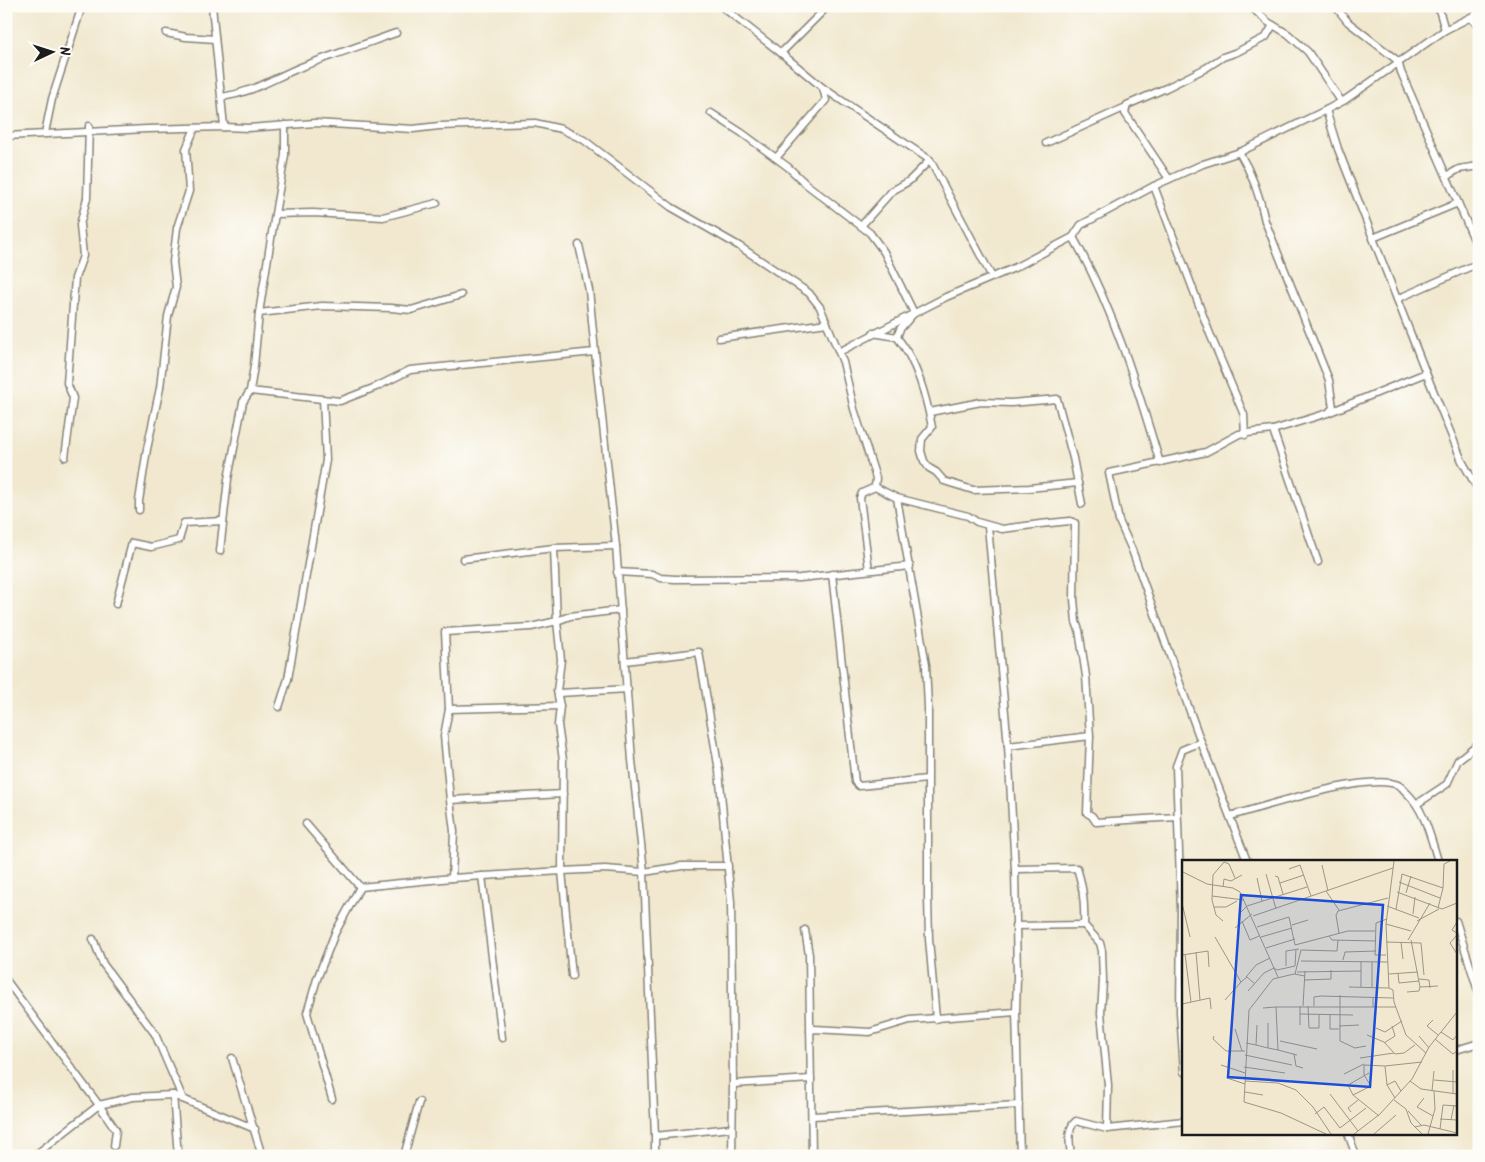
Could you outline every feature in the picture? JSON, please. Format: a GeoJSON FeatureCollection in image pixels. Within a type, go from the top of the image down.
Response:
{"type":"FeatureCollection","features":[{"type":"Feature","properties":{"kind":"street"},"geometry":{"type":"LineString","coordinates":[[46,133],[52,99],[82,6]]}},
{"type":"Feature","properties":{"kind":"street"},"geometry":{"type":"LineString","coordinates":[[212,6],[224,127]]}},
{"type":"Feature","properties":{"kind":"street"},"geometry":{"type":"LineString","coordinates":[[720,6],[823,88],[930,160],[992,277]]}},
{"type":"Feature","properties":{"kind":"street"},"geometry":{"type":"LineString","coordinates":[[781,53],[828,6]]}},
{"type":"Feature","properties":{"kind":"street"},"geometry":{"type":"LineString","coordinates":[[1250,6],[1273,25],[1288,34],[1308,52],[1341,101]]}},
{"type":"Feature","properties":{"kind":"street"},"geometry":{"type":"LineString","coordinates":[[1335,6],[1348,22],[1398,61],[1401,72],[1479,251]]}},
{"type":"Feature","properties":{"kind":"street"},"geometry":{"type":"LineString","coordinates":[[1438,6],[1445,30]]}},
{"type":"Feature","properties":{"kind":"street"},"geometry":{"type":"LineString","coordinates":[[839,352],[914,313],[1014,268],[1072,237],[1081,226],[1154,186],[1203,164],[1239,152],[1326,110],[1445,30],[1479,14]]}},
{"type":"Feature","properties":{"kind":"street"},"geometry":{"type":"LineString","coordinates":[[1471,18],[1479,27]]}},
{"type":"Feature","properties":{"kind":"street"},"geometry":{"type":"LineString","coordinates":[[1046,143],[1166,88],[1206,68],[1223,57],[1266,37],[1273,25]]}},
{"type":"Feature","properties":{"kind":"street"},"geometry":{"type":"LineString","coordinates":[[166,33],[186,37],[215,39]]}},
{"type":"Feature","properties":{"kind":"street"},"geometry":{"type":"LineString","coordinates":[[222,96],[237,94],[268,84],[299,68],[396,33]]}},
{"type":"Feature","properties":{"kind":"street"},"geometry":{"type":"LineString","coordinates":[[776,158],[826,100],[823,88]]}},
{"type":"Feature","properties":{"kind":"street"},"geometry":{"type":"LineString","coordinates":[[1126,107],[1126,113],[1169,179]]}},
{"type":"Feature","properties":{"kind":"street"},"geometry":{"type":"LineString","coordinates":[[1326,110],[1338,149],[1426,373],[1462,461],[1479,491]]}},
{"type":"Feature","properties":{"kind":"street"},"geometry":{"type":"LineString","coordinates":[[711,113],[776,158],[806,184],[870,233],[884,252],[914,313]]}},
{"type":"Feature","properties":{"kind":"street"},"geometry":{"type":"LineString","coordinates":[[6,136],[89,129],[248,128],[315,123],[413,128],[535,123],[561,130],[584,140],[671,207],[739,246],[810,293],[820,307],[843,362],[854,409],[876,478],[875,487]]}},
{"type":"Feature","properties":{"kind":"street"},"geometry":{"type":"LineString","coordinates":[[220,551],[228,479],[243,402],[250,391],[254,366],[260,313],[285,155],[285,125]]}},
{"type":"Feature","properties":{"kind":"street"},"geometry":{"type":"LineString","coordinates":[[138,510],[144,466],[160,388],[168,316],[176,287],[173,262],[177,228],[189,191],[186,149],[195,128]]}},
{"type":"Feature","properties":{"kind":"street"},"geometry":{"type":"LineString","coordinates":[[64,458],[73,398],[68,383],[75,278],[83,256],[80,225],[87,198],[89,129]]}},
{"type":"Feature","properties":{"kind":"street"},"geometry":{"type":"LineString","coordinates":[[1239,152],[1249,169],[1259,194],[1265,221],[1329,380],[1333,408],[1328,413]]}},
{"type":"Feature","properties":{"kind":"street"},"geometry":{"type":"LineString","coordinates":[[861,226],[892,190],[909,181],[930,160]]}},
{"type":"Feature","properties":{"kind":"street"},"geometry":{"type":"LineString","coordinates":[[1447,176],[1460,169],[1479,166]]}},
{"type":"Feature","properties":{"kind":"street"},"geometry":{"type":"LineString","coordinates":[[1154,186],[1210,334],[1244,416],[1245,435]]}},
{"type":"Feature","properties":{"kind":"street"},"geometry":{"type":"LineString","coordinates":[[275,214],[313,213],[384,217],[437,203]]}},
{"type":"Feature","properties":{"kind":"street"},"geometry":{"type":"LineString","coordinates":[[1373,238],[1458,203]]}},
{"type":"Feature","properties":{"kind":"street"},"geometry":{"type":"LineString","coordinates":[[1072,237],[1089,265],[1133,372],[1160,463]]}},
{"type":"Feature","properties":{"kind":"street"},"geometry":{"type":"LineString","coordinates":[[579,245],[589,290],[616,546],[632,760],[644,872],[655,1136],[654,1156]]}},
{"type":"Feature","properties":{"kind":"street"},"geometry":{"type":"LineString","coordinates":[[1397,299],[1479,263]]}},
{"type":"Feature","properties":{"kind":"street"},"geometry":{"type":"LineString","coordinates":[[260,313],[322,306],[411,310],[461,295]]}},
{"type":"Feature","properties":{"kind":"street"},"geometry":{"type":"LineString","coordinates":[[897,337],[900,329],[914,313]]}},
{"type":"Feature","properties":{"kind":"street"},"geometry":{"type":"LineString","coordinates":[[719,338],[827,323]]}},
{"type":"Feature","properties":{"kind":"street"},"geometry":{"type":"LineString","coordinates":[[873,333],[897,337],[908,351],[919,377],[930,412],[932,427],[922,439],[921,451],[924,461],[929,468],[936,472],[944,481],[972,490],[1030,488],[1078,483]]}},
{"type":"Feature","properties":{"kind":"street"},"geometry":{"type":"LineString","coordinates":[[250,391],[340,401],[376,387],[410,370],[595,352]]}},
{"type":"Feature","properties":{"kind":"street"},"geometry":{"type":"LineString","coordinates":[[1247,860],[1201,742],[1132,550],[1119,521],[1109,473],[1206,452],[1239,434],[1245,435],[1273,430],[1328,413],[1426,373]]}},
{"type":"Feature","properties":{"kind":"street"},"geometry":{"type":"LineString","coordinates":[[279,707],[288,678],[326,460],[323,399]]}},
{"type":"Feature","properties":{"kind":"street"},"geometry":{"type":"LineString","coordinates":[[930,412],[981,402],[1011,403],[1057,399],[1073,458],[1082,504]]}},
{"type":"Feature","properties":{"kind":"street"},"geometry":{"type":"LineString","coordinates":[[1273,430],[1318,562]]}},
{"type":"Feature","properties":{"kind":"street"},"geometry":{"type":"LineString","coordinates":[[875,487],[897,498],[968,516],[988,526],[1002,530],[1070,521],[1075,523],[1074,599],[1076,622],[1086,676],[1090,736],[1087,811],[1096,822],[1177,817]]}},
{"type":"Feature","properties":{"kind":"street"},"geometry":{"type":"LineString","coordinates":[[869,570],[860,498],[862,493],[875,487]]}},
{"type":"Feature","properties":{"kind":"street"},"geometry":{"type":"LineString","coordinates":[[897,498],[926,665],[928,707],[929,939],[936,1019]]}},
{"type":"Feature","properties":{"kind":"street"},"geometry":{"type":"LineString","coordinates":[[116,604],[132,543],[150,547],[179,540],[184,523],[223,521]]}},
{"type":"Feature","properties":{"kind":"street"},"geometry":{"type":"LineString","coordinates":[[988,526],[1008,746],[1015,868],[1020,1156]]}},
{"type":"Feature","properties":{"kind":"street"},"geometry":{"type":"LineString","coordinates":[[464,559],[554,548],[616,546]]}},
{"type":"Feature","properties":{"kind":"street"},"geometry":{"type":"LineString","coordinates":[[554,548],[557,621],[562,660],[558,691],[560,706],[558,725],[562,743],[562,871],[572,976]]}},
{"type":"Feature","properties":{"kind":"street"},"geometry":{"type":"LineString","coordinates":[[617,572],[652,574],[661,578],[675,579],[800,578],[910,566]]}},
{"type":"Feature","properties":{"kind":"street"},"geometry":{"type":"LineString","coordinates":[[832,574],[855,782],[859,786],[927,779]]}},
{"type":"Feature","properties":{"kind":"street"},"geometry":{"type":"LineString","coordinates":[[452,878],[454,831],[444,736],[449,709],[445,632],[531,627],[570,616],[621,610]]}},
{"type":"Feature","properties":{"kind":"street"},"geometry":{"type":"LineString","coordinates":[[625,661],[699,652],[719,771],[731,902],[732,1156]]}},
{"type":"Feature","properties":{"kind":"street"},"geometry":{"type":"LineString","coordinates":[[559,693],[628,688]]}},
{"type":"Feature","properties":{"kind":"street"},"geometry":{"type":"LineString","coordinates":[[449,709],[560,706]]}},
{"type":"Feature","properties":{"kind":"street"},"geometry":{"type":"LineString","coordinates":[[1008,746],[1090,736]]}},
{"type":"Feature","properties":{"kind":"street"},"geometry":{"type":"LineString","coordinates":[[1182,1042],[1180,1012],[1181,910],[1176,766],[1182,750],[1201,742]]}},
{"type":"Feature","properties":{"kind":"street"},"geometry":{"type":"LineString","coordinates":[[1417,804],[1447,784],[1458,760],[1479,743]]}},
{"type":"Feature","properties":{"kind":"street"},"geometry":{"type":"LineString","coordinates":[[1230,816],[1342,786],[1375,781],[1398,785],[1413,799],[1425,818],[1438,860]]}},
{"type":"Feature","properties":{"kind":"street"},"geometry":{"type":"LineString","coordinates":[[450,800],[563,794]]}},
{"type":"Feature","properties":{"kind":"street"},"geometry":{"type":"LineString","coordinates":[[306,824],[360,887]]}},
{"type":"Feature","properties":{"kind":"street"},"geometry":{"type":"LineString","coordinates":[[360,887],[452,878],[562,871],[605,869],[644,872],[682,866],[728,866]]}},
{"type":"Feature","properties":{"kind":"street"},"geometry":{"type":"LineString","coordinates":[[1015,868],[1057,870],[1077,868],[1080,876],[1085,910],[1084,925],[1100,943],[1102,951],[1101,1013],[1108,1086],[1107,1129]]}},
{"type":"Feature","properties":{"kind":"street"},"geometry":{"type":"LineString","coordinates":[[482,876],[502,1038]]}},
{"type":"Feature","properties":{"kind":"street"},"geometry":{"type":"LineString","coordinates":[[332,1099],[307,1013],[317,979],[335,933],[360,887]]}},
{"type":"Feature","properties":{"kind":"street"},"geometry":{"type":"LineString","coordinates":[[1015,926],[1084,925]]}},
{"type":"Feature","properties":{"kind":"street"},"geometry":{"type":"LineString","coordinates":[[1458,927],[1479,994]]}},
{"type":"Feature","properties":{"kind":"street"},"geometry":{"type":"LineString","coordinates":[[805,930],[809,955],[812,1156]]}},
{"type":"Feature","properties":{"kind":"street"},"geometry":{"type":"LineString","coordinates":[[93,939],[103,964],[154,1034],[183,1099]]}},
{"type":"Feature","properties":{"kind":"street"},"geometry":{"type":"LineString","coordinates":[[6,980],[99,1104],[116,1130],[114,1146]]}},
{"type":"Feature","properties":{"kind":"street"},"geometry":{"type":"LineString","coordinates":[[810,1031],[814,1029],[870,1032],[910,1020],[1016,1012]]}},
{"type":"Feature","properties":{"kind":"street"},"geometry":{"type":"LineString","coordinates":[[1458,1049],[1479,1043]]}},
{"type":"Feature","properties":{"kind":"street"},"geometry":{"type":"LineString","coordinates":[[232,1058],[262,1156]]}},
{"type":"Feature","properties":{"kind":"street"},"geometry":{"type":"LineString","coordinates":[[733,1084],[811,1079]]}},
{"type":"Feature","properties":{"kind":"street"},"geometry":{"type":"LineString","coordinates":[[173,1095],[178,1156]]}},
{"type":"Feature","properties":{"kind":"street"},"geometry":{"type":"LineString","coordinates":[[34,1156],[99,1104],[132,1097],[173,1095],[254,1129]]}},
{"type":"Feature","properties":{"kind":"street"},"geometry":{"type":"LineString","coordinates":[[404,1156],[419,1102]]}},
{"type":"Feature","properties":{"kind":"street"},"geometry":{"type":"LineString","coordinates":[[812,1116],[1019,1104]]}},
{"type":"Feature","properties":{"kind":"street"},"geometry":{"type":"LineString","coordinates":[[1071,1156],[1069,1132],[1072,1124],[1076,1121],[1107,1129],[1182,1121]]}},
{"type":"Feature","properties":{"kind":"street"},"geometry":{"type":"LineString","coordinates":[[655,1136],[732,1128]]}},
{"type":"Feature","properties":{"kind":"street"},"geometry":{"type":"LineString","coordinates":[[1348,1134],[1356,1156]]}}]}
